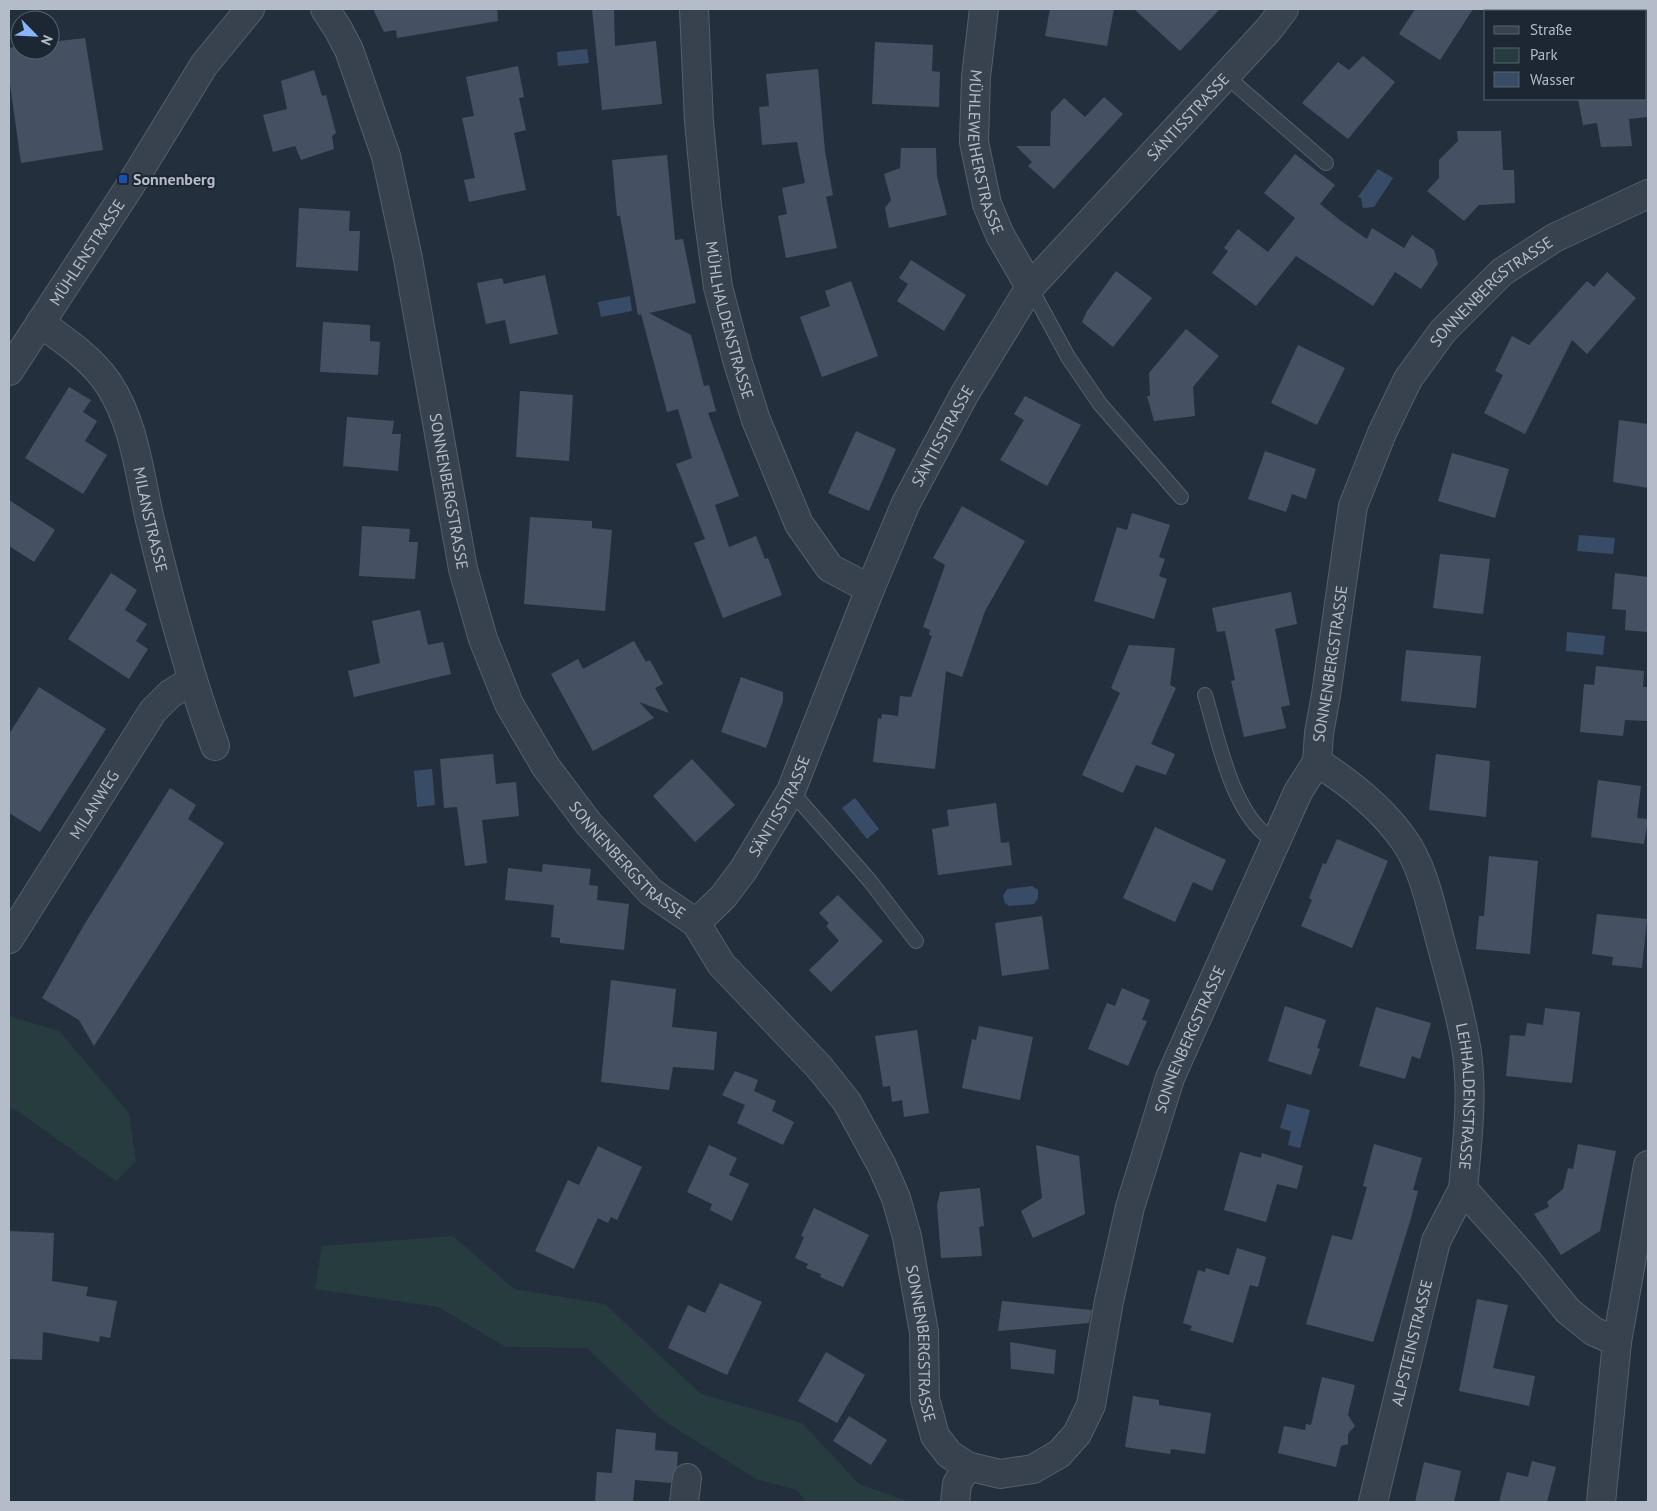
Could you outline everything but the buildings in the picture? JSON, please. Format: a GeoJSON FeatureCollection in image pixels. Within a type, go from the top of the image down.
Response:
{"type":"FeatureCollection","features":[{"type":"Feature","properties":{"kind":"street","name":"MÜHLENSTRASSE"},"geometry":{"type":"LineString","coordinates":[[9,371],[130,186],[204,66],[250,9]]}},
{"type":"Feature","properties":{"kind":"street","name":"SONNENBERGSTRASSE"},"geometry":{"type":"LineString","coordinates":[[324,9],[338,28],[349,50],[386,156],[408,259],[463,569],[483,639],[509,704],[546,767],[589,824],[651,892],[696,923],[721,964],[820,1068],[847,1102],[882,1166],[896,1198],[906,1237],[924,1332],[925,1399],[935,1436],[949,1454],[967,1466],[1000,1474],[1033,1469],[1059,1454],[1076,1434],[1091,1405],[1109,1301],[1130,1207],[1170,1078],[1298,792],[1317,762],[1319,733],[1353,506],[1382,433],[1408,379],[1443,331],[1502,272],[1554,238],[1648,194]]}},
{"type":"Feature","properties":{"kind":"street","name":"MÜHLHALDENSTRASSE"},"geometry":{"type":"LineString","coordinates":[[694,9],[699,122],[707,206],[718,287],[738,364],[756,420],[799,524],[830,568],[870,589]]}},
{"type":"Feature","properties":{"kind":"street","name":"MÜHLEWEIHERSTRASSE"},"geometry":{"type":"LineString","coordinates":[[984,9],[976,77],[974,142],[987,204],[1000,235],[1030,287]]}},
{"type":"Feature","properties":{"kind":"street","name":"SÄNTISSTRASSE"},"geometry":{"type":"LineString","coordinates":[[696,923],[723,897],[744,870],[791,791],[870,589],[906,503],[964,395],[1030,287],[1269,29],[1284,9]]}},
{"type":"Feature","properties":{"kind":"street","name":"MILANSTRASSE"},"geometry":{"type":"LineString","coordinates":[[40,323],[92,364],[108,382],[131,429],[150,519],[192,680],[215,746]]}},
{"type":"Feature","properties":{"kind":"street","name":"MILANWEG"},"geometry":{"type":"LineString","coordinates":[[9,939],[153,711],[170,694],[192,680]]}},
{"type":"Feature","properties":{"kind":"street","name":"LEHHALDENSTRASSE"},"geometry":{"type":"LineString","coordinates":[[1317,762],[1348,782],[1384,814],[1405,841],[1418,868],[1431,904],[1467,1054],[1469,1096],[1462,1189],[1529,1263],[1568,1311],[1593,1331],[1617,1342]]}},
{"type":"Feature","properties":{"kind":"street"},"geometry":{"type":"LineString","coordinates":[[1601,1502],[1617,1342],[1648,1165]]}},
{"type":"Feature","properties":{"kind":"street","name":"ALPSTEINSTRASSE"},"geometry":{"type":"LineString","coordinates":[[1373,1502],[1436,1241],[1462,1189]]}},
{"type":"Feature","properties":{"kind":"street"},"geometry":{"type":"LineString","coordinates":[[955,1502],[957,1484],[967,1466]]}},
{"type":"Feature","properties":{"kind":"lane"},"geometry":{"type":"LineString","coordinates":[[1225,75],[1326,163]]}},
{"type":"Feature","properties":{"kind":"lane"},"geometry":{"type":"LineString","coordinates":[[1030,287],[1068,357],[1100,404],[1181,497]]}},
{"type":"Feature","properties":{"kind":"lane"},"geometry":{"type":"LineString","coordinates":[[1205,696],[1232,781],[1246,814],[1267,837],[1276,842]]}},
{"type":"Feature","properties":{"kind":"lane"},"geometry":{"type":"LineString","coordinates":[[791,791],[870,881],[916,941]]}},
{"type":"Feature","properties":{"kind":"green space"},"geometry":{"type":"Polygon","coordinates":[[[9,1016],[59,1031],[129,1113],[136,1161],[116,1181],[19,1112],[9,1107],[9,1016]]]}},
{"type":"Feature","properties":{"kind":"green space"},"geometry":{"type":"Polygon","coordinates":[[[453,1236],[514,1289],[605,1304],[701,1394],[802,1423],[859,1484],[910,1502],[806,1502],[797,1490],[756,1479],[661,1419],[587,1348],[506,1347],[438,1307],[315,1289],[322,1246],[453,1236]]]}},
{"type":"Feature","properties":{"kind":"water"},"geometry":{"type":"Polygon","coordinates":[[[587,49],[589,63],[558,66],[557,52],[587,49]]]}},
{"type":"Feature","properties":{"kind":"water"},"geometry":{"type":"Polygon","coordinates":[[[1378,169],[1393,178],[1374,207],[1363,208],[1361,198],[1358,197],[1378,169]]]}},
{"type":"Feature","properties":{"kind":"water"},"geometry":{"type":"Polygon","coordinates":[[[630,296],[632,311],[601,317],[598,302],[630,296]]]}},
{"type":"Feature","properties":{"kind":"water"},"geometry":{"type":"Polygon","coordinates":[[[1579,535],[1615,538],[1613,554],[1577,551],[1579,535]]]}},
{"type":"Feature","properties":{"kind":"water"},"geometry":{"type":"Polygon","coordinates":[[[1567,632],[1605,636],[1603,655],[1566,651],[1567,632]]]}},
{"type":"Feature","properties":{"kind":"water"},"geometry":{"type":"Polygon","coordinates":[[[432,769],[435,805],[417,807],[414,771],[432,769]]]}},
{"type":"Feature","properties":{"kind":"water"},"geometry":{"type":"Polygon","coordinates":[[[855,798],[879,829],[867,839],[842,808],[855,798]]]}},
{"type":"Feature","properties":{"kind":"water"},"geometry":{"type":"Polygon","coordinates":[[[1032,886],[1038,890],[1038,898],[1034,904],[1009,906],[1005,903],[1003,896],[1007,889],[1032,886]]]}},
{"type":"Feature","properties":{"kind":"water"},"geometry":{"type":"Polygon","coordinates":[[[1287,1104],[1310,1110],[1300,1148],[1288,1145],[1291,1131],[1280,1128],[1287,1104]]]}},
{"type":"Feature","properties":{"kind":"place","name":"Sonnenberg"},"geometry":{"type":"Point","coordinates":[123,179]}}]}
